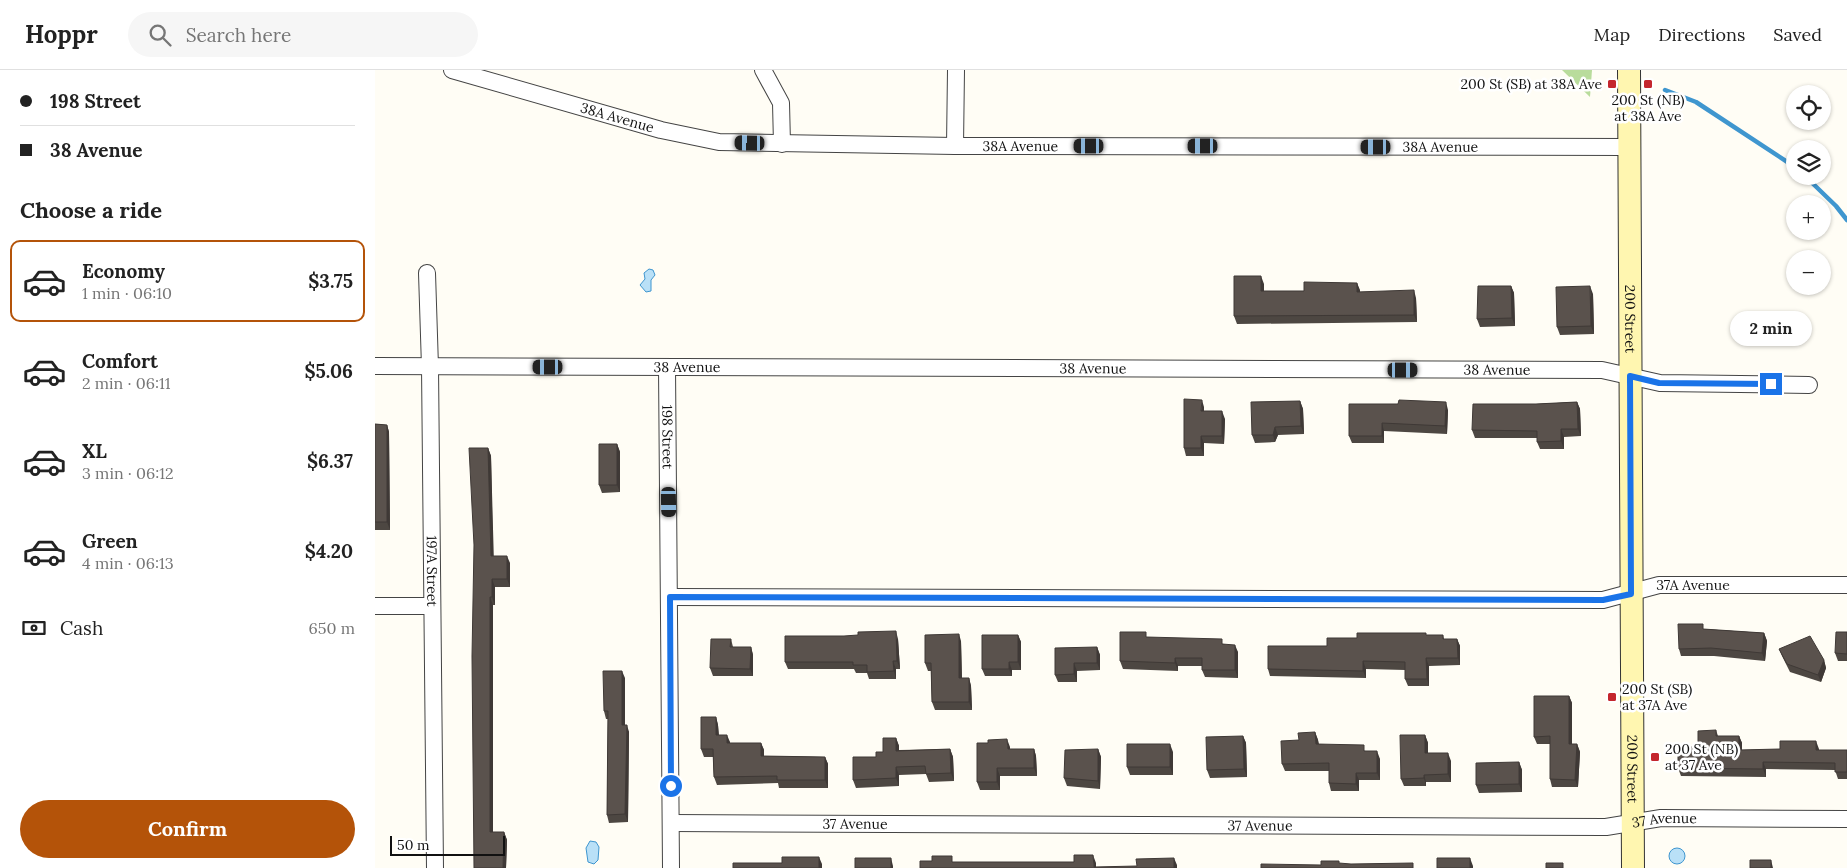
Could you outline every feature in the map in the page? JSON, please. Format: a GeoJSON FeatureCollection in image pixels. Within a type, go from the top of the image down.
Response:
{"type":"FeatureCollection","features":[{"type":"Feature","properties":{"kind":"main road","name":"200 Street"},"geometry":{"type":"LineString","coordinates":[[1629,70],[1633,868]]}},
{"type":"Feature","properties":{"kind":"street","name":"38A Avenue"},"geometry":{"type":"LineString","coordinates":[[452,70],[661,130],[719,142],[955,146],[1628,147]]}},
{"type":"Feature","properties":{"kind":"street"},"geometry":{"type":"LineString","coordinates":[[763,70],[781,103],[782,144]]}},
{"type":"Feature","properties":{"kind":"street"},"geometry":{"type":"LineString","coordinates":[[955,146],[956,70]]}},
{"type":"Feature","properties":{"kind":"street","name":"197A Street"},"geometry":{"type":"LineString","coordinates":[[427,273],[430,367],[435,868]]}},
{"type":"Feature","properties":{"kind":"street","name":"38 Avenue"},"geometry":{"type":"LineString","coordinates":[[375,366],[1592,370],[1659,383],[1809,385]]}},
{"type":"Feature","properties":{"kind":"street","name":"198 Street"},"geometry":{"type":"LineString","coordinates":[[667,367],[671,868]]}},
{"type":"Feature","properties":{"kind":"street","name":"37A Avenue"},"geometry":{"type":"LineString","coordinates":[[670,597],[1603,600],[1659,585],[1847,585]]}},
{"type":"Feature","properties":{"kind":"street"},"geometry":{"type":"LineString","coordinates":[[375,606],[431,606]]}},
{"type":"Feature","properties":{"kind":"street","name":"37 Avenue"},"geometry":{"type":"LineString","coordinates":[[671,823],[1606,827],[1661,818],[1847,818]]}},
{"type":"Feature","properties":{"kind":"green space"},"geometry":{"type":"Polygon","coordinates":[[[1562,70],[1592,70],[1590,97],[1562,70]]]}},
{"type":"Feature","properties":{"kind":"water"},"geometry":{"type":"Polygon","coordinates":[[[649,269],[653,270],[655,275],[651,280],[651,291],[646,292],[640,285],[645,279],[644,273],[649,269]]]}},
{"type":"Feature","properties":{"kind":"water"},"geometry":{"type":"Polygon","coordinates":[[[590,841],[596,842],[599,847],[598,860],[594,864],[588,862],[586,848],[590,841]]]}},
{"type":"Feature","properties":{"kind":"water"},"geometry":{"type":"Polygon","coordinates":[[[1674,848],[1680,848],[1685,853],[1683,862],[1674,864],[1669,859],[1669,853],[1674,848]]]}},
{"type":"Feature","properties":{"kind":"building"},"geometry":{"type":"Polygon","coordinates":[[[1234,276],[1261,276],[1261,291],[1304,291],[1304,282],[1357,283],[1357,292],[1414,290],[1414,315],[1234,316],[1234,276]]]}},
{"type":"Feature","properties":{"kind":"building"},"geometry":{"type":"Polygon","coordinates":[[[1478,286],[1511,286],[1512,318],[1477,319],[1478,286]]]}},
{"type":"Feature","properties":{"kind":"building"},"geometry":{"type":"Polygon","coordinates":[[[1590,286],[1591,326],[1557,327],[1556,287],[1590,286]]]}},
{"type":"Feature","properties":{"kind":"building"},"geometry":{"type":"Polygon","coordinates":[[[1184,399],[1202,400],[1201,411],[1222,411],[1222,436],[1201,436],[1201,448],[1184,448],[1184,399]]]}},
{"type":"Feature","properties":{"kind":"building"},"geometry":{"type":"Polygon","coordinates":[[[1399,400],[1446,402],[1445,426],[1382,423],[1382,436],[1349,436],[1349,404],[1398,404],[1399,400]]]}},
{"type":"Feature","properties":{"kind":"building"},"geometry":{"type":"Polygon","coordinates":[[[1300,401],[1301,426],[1275,427],[1273,435],[1252,435],[1251,402],[1300,401]]]}},
{"type":"Feature","properties":{"kind":"building"},"geometry":{"type":"Polygon","coordinates":[[[1577,402],[1578,429],[1561,429],[1561,441],[1537,442],[1537,431],[1472,430],[1473,404],[1577,402]]]}},
{"type":"Feature","properties":{"kind":"building"},"geometry":{"type":"Polygon","coordinates":[[[375,424],[387,425],[387,522],[375,522],[375,424]]]}},
{"type":"Feature","properties":{"kind":"building"},"geometry":{"type":"Polygon","coordinates":[[[599,444],[617,444],[617,485],[599,485],[599,444]]]}},
{"type":"Feature","properties":{"kind":"building"},"geometry":{"type":"Polygon","coordinates":[[[469,448],[488,448],[491,556],[507,556],[507,579],[492,579],[492,597],[490,597],[490,832],[504,832],[503,868],[474,868],[472,656],[474,545],[469,448]]]}},
{"type":"Feature","properties":{"kind":"building"},"geometry":{"type":"Polygon","coordinates":[[[1678,624],[1703,624],[1703,629],[1764,633],[1762,653],[1711,648],[1679,649],[1678,624]]]}},
{"type":"Feature","properties":{"kind":"building"},"geometry":{"type":"Polygon","coordinates":[[[896,631],[897,661],[893,661],[894,671],[867,672],[867,665],[853,665],[853,662],[785,662],[785,636],[844,636],[858,635],[858,632],[896,631]]]}},
{"type":"Feature","properties":{"kind":"building"},"geometry":{"type":"Polygon","coordinates":[[[1120,632],[1146,632],[1146,637],[1222,639],[1222,644],[1235,645],[1235,670],[1202,670],[1202,658],[1175,658],[1175,663],[1120,661],[1120,632]]]}},
{"type":"Feature","properties":{"kind":"building"},"geometry":{"type":"Polygon","coordinates":[[[1836,632],[1847,632],[1847,654],[1835,653],[1836,632]]]}},
{"type":"Feature","properties":{"kind":"building"},"geometry":{"type":"Polygon","coordinates":[[[1357,633],[1426,633],[1426,635],[1443,635],[1443,639],[1457,639],[1458,658],[1426,658],[1427,679],[1405,679],[1405,662],[1363,661],[1363,671],[1268,669],[1268,646],[1327,646],[1327,638],[1357,638],[1357,633]]]}},
{"type":"Feature","properties":{"kind":"building"},"geometry":{"type":"Polygon","coordinates":[[[959,634],[959,678],[969,678],[969,702],[932,702],[931,663],[925,663],[925,635],[959,634]]]}},
{"type":"Feature","properties":{"kind":"building"},"geometry":{"type":"Polygon","coordinates":[[[982,635],[1018,635],[1018,662],[1009,662],[1009,669],[982,669],[982,635]]]}},
{"type":"Feature","properties":{"kind":"building"},"geometry":{"type":"Polygon","coordinates":[[[1810,636],[1824,660],[1818,675],[1787,664],[1779,649],[1810,636]]]}},
{"type":"Feature","properties":{"kind":"building"},"geometry":{"type":"Polygon","coordinates":[[[711,639],[731,639],[730,647],[751,647],[750,669],[710,668],[711,639]]]}},
{"type":"Feature","properties":{"kind":"building"},"geometry":{"type":"Polygon","coordinates":[[[1097,647],[1097,663],[1074,663],[1074,674],[1055,675],[1055,648],[1097,647]]]}},
{"type":"Feature","properties":{"kind":"building"},"geometry":{"type":"Polygon","coordinates":[[[603,671],[622,671],[622,725],[627,725],[625,814],[607,815],[608,711],[604,711],[603,671]]]}},
{"type":"Feature","properties":{"kind":"building"},"geometry":{"type":"Polygon","coordinates":[[[1534,696],[1569,696],[1569,744],[1577,744],[1575,780],[1550,779],[1550,736],[1534,737],[1534,696]]]}},
{"type":"Feature","properties":{"kind":"building"},"geometry":{"type":"Polygon","coordinates":[[[701,717],[716,717],[716,735],[727,735],[727,743],[761,743],[761,756],[825,757],[825,780],[777,780],[777,776],[714,777],[713,749],[701,749],[701,717]]]}},
{"type":"Feature","properties":{"kind":"building"},"geometry":{"type":"Polygon","coordinates":[[[1716,730],[1716,736],[1739,736],[1739,750],[1780,749],[1780,741],[1816,741],[1816,750],[1847,750],[1847,772],[1835,772],[1835,763],[1763,762],[1763,769],[1678,768],[1678,747],[1698,747],[1698,731],[1716,730]]]}},
{"type":"Feature","properties":{"kind":"building"},"geometry":{"type":"Polygon","coordinates":[[[1315,732],[1316,744],[1364,745],[1364,751],[1377,751],[1377,773],[1356,773],[1356,784],[1329,783],[1329,763],[1282,764],[1281,741],[1299,740],[1298,733],[1315,732]]]}},
{"type":"Feature","properties":{"kind":"building"},"geometry":{"type":"Polygon","coordinates":[[[1400,735],[1425,735],[1425,753],[1448,753],[1448,774],[1424,775],[1424,778],[1401,779],[1400,735]]]}},
{"type":"Feature","properties":{"kind":"building"},"geometry":{"type":"Polygon","coordinates":[[[1243,736],[1244,769],[1207,770],[1206,737],[1243,736]]]}},
{"type":"Feature","properties":{"kind":"building"},"geometry":{"type":"Polygon","coordinates":[[[883,738],[896,738],[896,751],[950,749],[951,773],[926,774],[925,766],[896,767],[896,778],[853,780],[853,757],[876,757],[876,752],[883,752],[883,738]]]}},
{"type":"Feature","properties":{"kind":"building"},"geometry":{"type":"Polygon","coordinates":[[[1007,739],[1008,749],[1034,749],[1034,768],[997,768],[997,782],[977,782],[977,743],[988,743],[988,740],[1007,739]]]}},
{"type":"Feature","properties":{"kind":"building"},"geometry":{"type":"Polygon","coordinates":[[[1127,744],[1170,744],[1170,767],[1127,767],[1127,744]]]}},
{"type":"Feature","properties":{"kind":"building"},"geometry":{"type":"Polygon","coordinates":[[[1098,749],[1098,781],[1064,778],[1065,750],[1098,749]]]}},
{"type":"Feature","properties":{"kind":"building"},"geometry":{"type":"Polygon","coordinates":[[[1519,762],[1519,784],[1476,785],[1476,763],[1519,762]]]}},
{"type":"Feature","properties":{"kind":"building"},"geometry":{"type":"Polygon","coordinates":[[[1074,855],[1093,855],[1094,867],[1137,866],[1136,859],[1174,858],[1174,868],[920,868],[920,861],[932,861],[932,856],[952,856],[952,862],[1074,862],[1074,855]]]}},
{"type":"Feature","properties":{"kind":"building"},"geometry":{"type":"Polygon","coordinates":[[[782,857],[819,857],[819,868],[733,868],[733,863],[782,863],[782,857]]]}},
{"type":"Feature","properties":{"kind":"building"},"geometry":{"type":"Polygon","coordinates":[[[855,858],[891,858],[891,868],[855,868],[855,858]]]}},
{"type":"Feature","properties":{"kind":"building"},"geometry":{"type":"Polygon","coordinates":[[[1437,858],[1470,858],[1470,868],[1437,868],[1437,858]]]}},
{"type":"Feature","properties":{"kind":"building"},"geometry":{"type":"Polygon","coordinates":[[[1750,860],[1771,860],[1771,868],[1750,868],[1750,860]]]}},
{"type":"Feature","properties":{"kind":"building"},"geometry":{"type":"Polygon","coordinates":[[[1321,861],[1339,861],[1339,863],[1351,864],[1413,863],[1413,868],[1261,868],[1261,864],[1321,865],[1321,861]]]}},
{"type":"Feature","properties":{"kind":"building"},"geometry":{"type":"Polygon","coordinates":[[[1546,863],[1563,863],[1563,868],[1546,868],[1546,863]]]}},
{"type":"Feature","properties":{"kind":"waterway"},"geometry":{"type":"LineString","coordinates":[[1665,90],[1696,102],[1786,161]]}},
{"type":"Feature","properties":{"kind":"waterway"},"geometry":{"type":"LineString","coordinates":[[1814,185],[1836,206],[1847,220]]}},
{"type":"Feature","properties":{"kind":"place","name":"200 St (SB) at 38A Ave"},"geometry":{"type":"Point","coordinates":[1612,84]}},
{"type":"Feature","properties":{"kind":"place","name":"200 St (NB) at 38A Ave"},"geometry":{"type":"Point","coordinates":[1648,84]}},
{"type":"Feature","properties":{"kind":"place","name":"200 St (SB) at 37A Ave"},"geometry":{"type":"Point","coordinates":[1612,697]}},
{"type":"Feature","properties":{"kind":"place","name":"200 St (NB) at 37 Ave"},"geometry":{"type":"Point","coordinates":[1655,757]}},
{"type":"Feature","properties":{"kind":"route"},"geometry":{"type":"LineString","coordinates":[[671,786],[670,597],[1603,600],[1631,594],[1630,376],[1659,383],[1771,384]]}}]}
